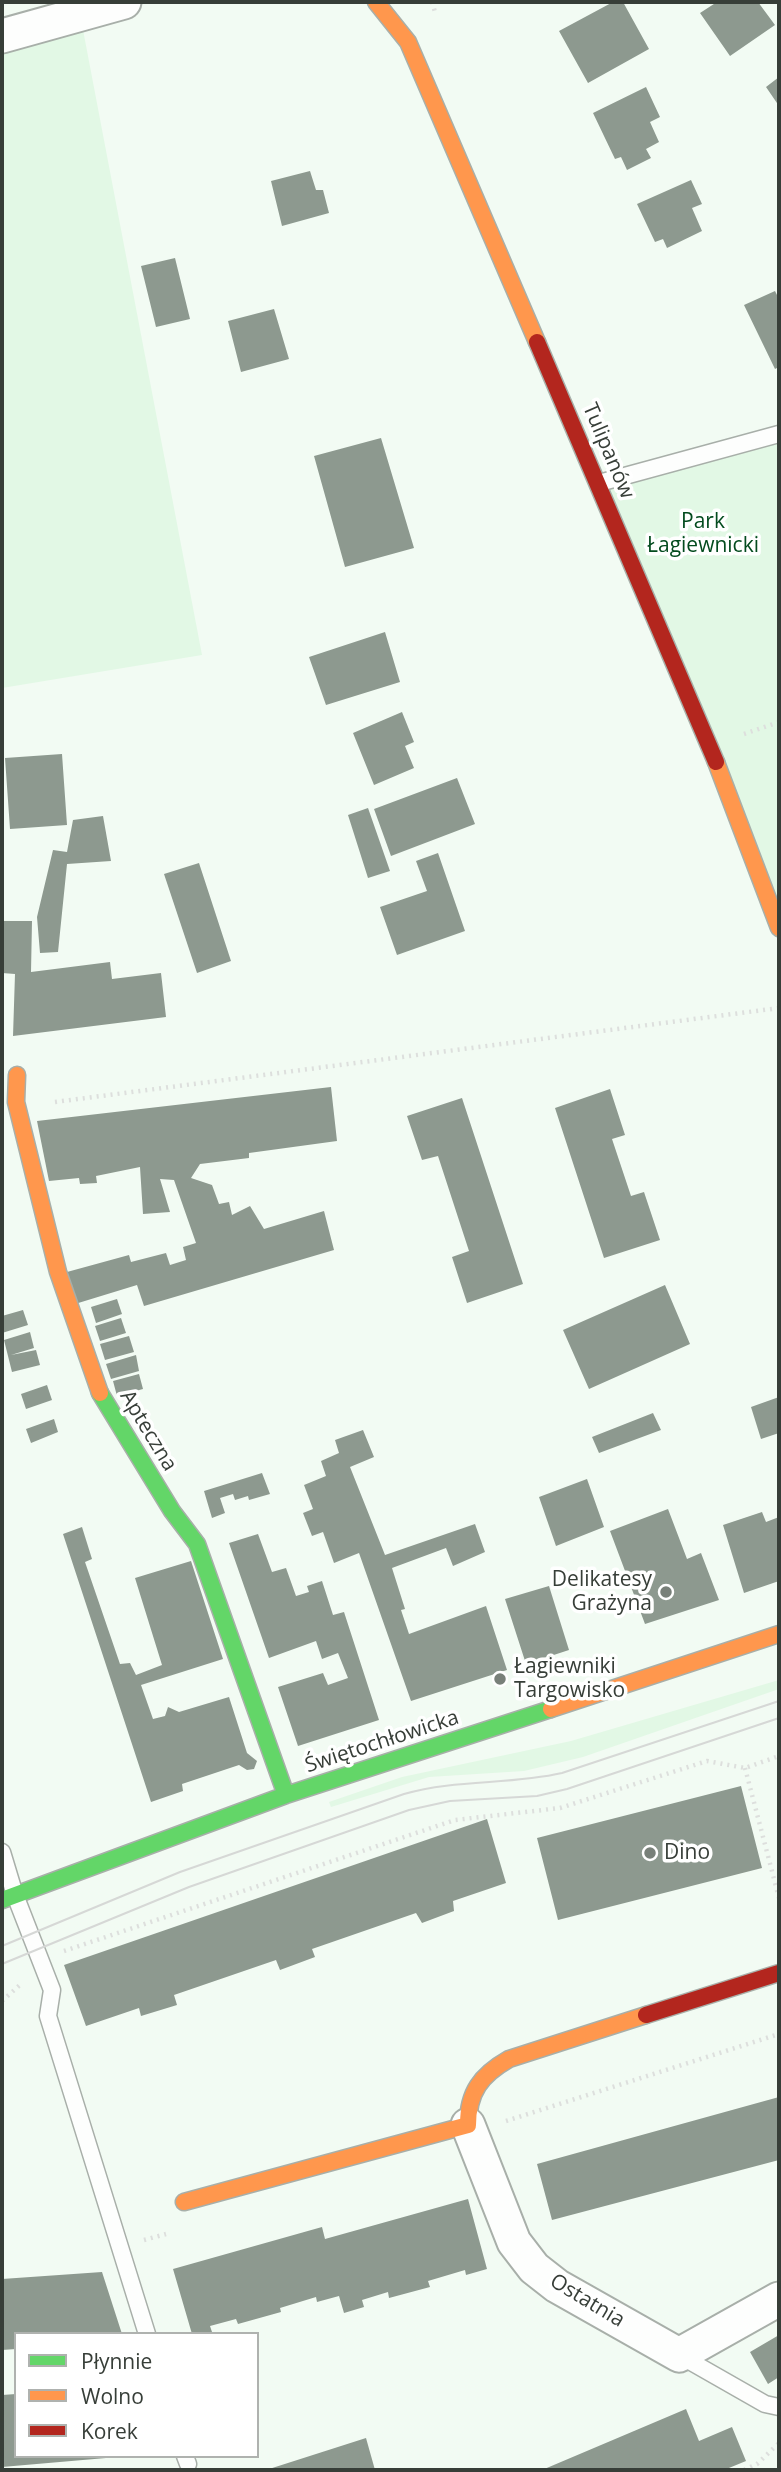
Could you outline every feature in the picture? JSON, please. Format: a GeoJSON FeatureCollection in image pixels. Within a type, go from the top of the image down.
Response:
{"type":"FeatureCollection","features":[{"type":"Feature","properties":{"kind":"street"},"geometry":{"type":"LineString","coordinates":[[2,36],[124,2]]}},
{"type":"Feature","properties":{"kind":"street","name":"Tulipanów"},"geometry":{"type":"LineString","coordinates":[[376,2],[408,42],[710,746],[779,929]]}},
{"type":"Feature","properties":{"kind":"street","name":"Apteczna"},"geometry":{"type":"LineString","coordinates":[[17,1074],[16,1102],[58,1272],[98,1390],[172,1511],[197,1544],[286,1795]]}},
{"type":"Feature","properties":{"kind":"street","name":"Świętochłowicka"},"geometry":{"type":"LineString","coordinates":[[8,1897],[286,1795],[779,1634]]}},
{"type":"Feature","properties":{"kind":"street","name":"Ostatnia"},"geometry":{"type":"LineString","coordinates":[[679,2355],[557,2286],[534,2268],[514,2242],[468,2125],[467,2102],[475,2085],[488,2070],[509,2059],[779,1973]]}},
{"type":"Feature","properties":{"kind":"street"},"geometry":{"type":"LineString","coordinates":[[184,2202],[468,2125]]}},
{"type":"Feature","properties":{"kind":"street"},"geometry":{"type":"LineString","coordinates":[[679,2355],[779,2299]]}},
{"type":"Feature","properties":{"kind":"lane"},"geometry":{"type":"LineString","coordinates":[[599,483],[779,434]]}},
{"type":"Feature","properties":{"kind":"lane"},"geometry":{"type":"LineString","coordinates":[[2,1852],[8,1897],[43,1966],[52,1990],[48,2016],[146,2332]]}},
{"type":"Feature","properties":{"kind":"lane"},"geometry":{"type":"LineString","coordinates":[[679,2355],[765,2404],[779,2407]]}},
{"type":"Feature","properties":{"kind":"path"},"geometry":{"type":"LineString","coordinates":[[749,746],[744,733],[779,722]]}},
{"type":"Feature","properties":{"kind":"path"},"geometry":{"type":"LineString","coordinates":[[16,1102],[64,1102],[110,1097],[779,1008]]}},
{"type":"Feature","properties":{"kind":"path"},"geometry":{"type":"LineString","coordinates":[[2,2001],[57,1954],[455,1820],[560,1808],[707,1761],[745,1768],[779,1756]]}},
{"type":"Feature","properties":{"kind":"path"},"geometry":{"type":"LineString","coordinates":[[745,1768],[779,1898]]}},
{"type":"Feature","properties":{"kind":"path"},"geometry":{"type":"LineString","coordinates":[[744,2470],[757,2464],[779,2443]]}},
{"type":"Feature","properties":{"kind":"green space"},"geometry":{"type":"Polygon","coordinates":[[[80,14],[202,655],[2,688],[2,36],[80,14]]]}},
{"type":"Feature","properties":{"kind":"green space","name":"Park Łagiewnicki"},"geometry":{"type":"Polygon","coordinates":[[[779,434],[779,928],[599,483],[779,434]]]}},
{"type":"Feature","properties":{"kind":"green space"},"geometry":{"type":"Polygon","coordinates":[[[779,1680],[779,1689],[583,1757],[524,1771],[429,1777],[331,1807],[329,1802],[402,1777],[571,1741],[779,1680]]]}},
{"type":"Feature","properties":{"kind":"building"},"geometry":{"type":"Polygon","coordinates":[[[613,2],[623,2],[649,49],[588,83],[559,31],[613,2]]]}},
{"type":"Feature","properties":{"kind":"building"},"geometry":{"type":"Polygon","coordinates":[[[717,2],[758,2],[775,25],[730,56],[700,13],[717,2]]]}},
{"type":"Feature","properties":{"kind":"building"},"geometry":{"type":"Polygon","coordinates":[[[779,77],[779,106],[766,87],[779,77]]]}},
{"type":"Feature","properties":{"kind":"building"},"geometry":{"type":"Polygon","coordinates":[[[646,87],[660,117],[650,122],[659,142],[646,149],[651,158],[627,170],[621,157],[615,159],[593,113],[646,87]]]}},
{"type":"Feature","properties":{"kind":"building"},"geometry":{"type":"Polygon","coordinates":[[[310,171],[316,190],[323,190],[329,213],[282,226],[271,181],[310,171]]]}},
{"type":"Feature","properties":{"kind":"building"},"geometry":{"type":"Polygon","coordinates":[[[691,180],[702,204],[692,208],[702,231],[667,248],[663,239],[655,242],[637,204],[691,180]]]}},
{"type":"Feature","properties":{"kind":"building"},"geometry":{"type":"Polygon","coordinates":[[[175,258],[190,319],[156,327],[141,266],[175,258]]]}},
{"type":"Feature","properties":{"kind":"building"},"geometry":{"type":"Polygon","coordinates":[[[775,291],[779,299],[779,367],[775,369],[744,305],[775,291]]]}},
{"type":"Feature","properties":{"kind":"building"},"geometry":{"type":"Polygon","coordinates":[[[274,309],[289,359],[241,372],[228,321],[274,309]]]}},
{"type":"Feature","properties":{"kind":"building"},"geometry":{"type":"Polygon","coordinates":[[[381,438],[414,548],[345,567],[314,456],[381,438]]]}},
{"type":"Feature","properties":{"kind":"building"},"geometry":{"type":"Polygon","coordinates":[[[385,632],[400,682],[326,705],[309,657],[385,632]]]}},
{"type":"Feature","properties":{"kind":"building"},"geometry":{"type":"Polygon","coordinates":[[[402,712],[414,742],[405,746],[414,768],[374,785],[353,733],[402,712]]]}},
{"type":"Feature","properties":{"kind":"building"},"geometry":{"type":"Polygon","coordinates":[[[62,754],[67,825],[10,829],[5,758],[62,754]]]}},
{"type":"Feature","properties":{"kind":"building"},"geometry":{"type":"Polygon","coordinates":[[[457,778],[475,824],[391,856],[374,809],[457,778]]]}},
{"type":"Feature","properties":{"kind":"building"},"geometry":{"type":"Polygon","coordinates":[[[368,808],[390,871],[368,878],[348,815],[368,808]]]}},
{"type":"Feature","properties":{"kind":"building"},"geometry":{"type":"Polygon","coordinates":[[[103,816],[111,861],[67,864],[58,952],[40,953],[37,917],[53,850],[67,852],[73,820],[103,816]]]}},
{"type":"Feature","properties":{"kind":"building"},"geometry":{"type":"Polygon","coordinates":[[[438,853],[465,931],[397,955],[380,907],[427,891],[416,861],[438,853]]]}},
{"type":"Feature","properties":{"kind":"building"},"geometry":{"type":"Polygon","coordinates":[[[199,863],[231,961],[197,973],[164,874],[199,863]]]}},
{"type":"Feature","properties":{"kind":"building"},"geometry":{"type":"Polygon","coordinates":[[[2,921],[32,921],[31,972],[110,962],[112,979],[161,973],[166,1017],[13,1036],[15,974],[2,973],[2,921]]]}},
{"type":"Feature","properties":{"kind":"building"},"geometry":{"type":"Polygon","coordinates":[[[331,1087],[337,1141],[249,1153],[249,1158],[200,1164],[191,1178],[212,1185],[219,1204],[229,1202],[232,1215],[250,1206],[264,1229],[324,1211],[334,1250],[144,1306],[137,1285],[75,1304],[67,1272],[129,1255],[131,1262],[166,1253],[170,1265],[186,1260],[183,1247],[196,1243],[174,1180],[160,1179],[170,1212],[143,1214],[140,1167],[96,1176],[97,1183],[80,1184],[79,1178],[49,1181],[37,1121],[331,1087]]]}},
{"type":"Feature","properties":{"kind":"building"},"geometry":{"type":"Polygon","coordinates":[[[610,1089],[625,1135],[612,1139],[631,1196],[644,1192],[660,1240],[604,1258],[555,1108],[610,1089]]]}},
{"type":"Feature","properties":{"kind":"building"},"geometry":{"type":"Polygon","coordinates":[[[462,1098],[523,1284],[467,1303],[452,1257],[469,1251],[438,1156],[422,1160],[407,1116],[462,1098]]]}},
{"type":"Feature","properties":{"kind":"building"},"geometry":{"type":"Polygon","coordinates":[[[665,1285],[690,1344],[589,1389],[563,1330],[665,1285]]]}},
{"type":"Feature","properties":{"kind":"building"},"geometry":{"type":"Polygon","coordinates":[[[117,1299],[122,1314],[96,1323],[91,1307],[117,1299]]]}},
{"type":"Feature","properties":{"kind":"building"},"geometry":{"type":"Polygon","coordinates":[[[23,1310],[28,1325],[2,1333],[2,1316],[23,1310]]]}},
{"type":"Feature","properties":{"kind":"building"},"geometry":{"type":"Polygon","coordinates":[[[121,1318],[126,1333],[100,1341],[95,1326],[121,1318]]]}},
{"type":"Feature","properties":{"kind":"building"},"geometry":{"type":"Polygon","coordinates":[[[30,1332],[34,1348],[11,1355],[36,1350],[40,1365],[12,1372],[4,1340],[30,1332]]]}},
{"type":"Feature","properties":{"kind":"building"},"geometry":{"type":"Polygon","coordinates":[[[129,1336],[134,1352],[105,1360],[100,1344],[129,1336]]]}},
{"type":"Feature","properties":{"kind":"building"},"geometry":{"type":"Polygon","coordinates":[[[136,1355],[139,1371],[111,1379],[106,1364],[136,1355]]]}},
{"type":"Feature","properties":{"kind":"building"},"geometry":{"type":"Polygon","coordinates":[[[139,1374],[143,1389],[117,1396],[113,1381],[139,1374]]]}},
{"type":"Feature","properties":{"kind":"building"},"geometry":{"type":"Polygon","coordinates":[[[47,1385],[52,1400],[26,1409],[21,1394],[47,1385]]]}},
{"type":"Feature","properties":{"kind":"building"},"geometry":{"type":"Polygon","coordinates":[[[779,1397],[779,1433],[761,1439],[751,1407],[779,1397]]]}},
{"type":"Feature","properties":{"kind":"building"},"geometry":{"type":"Polygon","coordinates":[[[653,1413],[661,1430],[599,1453],[592,1437],[653,1413]]]}},
{"type":"Feature","properties":{"kind":"building"},"geometry":{"type":"Polygon","coordinates":[[[54,1419],[58,1432],[31,1443],[26,1429],[54,1419]]]}},
{"type":"Feature","properties":{"kind":"building"},"geometry":{"type":"Polygon","coordinates":[[[363,1430],[374,1457],[350,1467],[385,1555],[475,1524],[485,1552],[453,1566],[446,1548],[392,1568],[405,1609],[401,1610],[409,1634],[486,1606],[507,1670],[411,1701],[359,1553],[334,1563],[323,1532],[312,1536],[303,1513],[313,1509],[304,1485],[326,1476],[321,1461],[339,1453],[335,1440],[363,1430]]]}},
{"type":"Feature","properties":{"kind":"building"},"geometry":{"type":"Polygon","coordinates":[[[262,1473],[270,1494],[249,1500],[248,1496],[235,1500],[233,1494],[220,1498],[225,1513],[212,1518],[204,1491],[262,1473]]]}},
{"type":"Feature","properties":{"kind":"building"},"geometry":{"type":"Polygon","coordinates":[[[587,1479],[604,1527],[556,1546],[539,1497],[587,1479]]]}},
{"type":"Feature","properties":{"kind":"building"},"geometry":{"type":"Polygon","coordinates":[[[668,1509],[687,1559],[701,1553],[719,1600],[645,1624],[610,1531],[668,1509]]]}},
{"type":"Feature","properties":{"kind":"building"},"geometry":{"type":"Polygon","coordinates":[[[762,1512],[766,1522],[779,1517],[779,1581],[744,1593],[723,1525],[762,1512]]]}},
{"type":"Feature","properties":{"kind":"building"},"geometry":{"type":"Polygon","coordinates":[[[82,1527],[92,1559],[85,1562],[120,1664],[130,1663],[136,1675],[162,1665],[135,1578],[191,1561],[223,1659],[141,1685],[153,1719],[165,1716],[168,1707],[179,1712],[229,1697],[247,1753],[257,1761],[254,1769],[247,1770],[239,1765],[182,1784],[183,1791],[151,1802],[63,1534],[82,1527]]]}},
{"type":"Feature","properties":{"kind":"building"},"geometry":{"type":"Polygon","coordinates":[[[258,1534],[272,1572],[286,1568],[296,1596],[309,1592],[307,1586],[322,1581],[333,1615],[344,1612],[379,1720],[298,1746],[278,1687],[323,1673],[328,1685],[348,1678],[338,1653],[322,1659],[316,1641],[269,1658],[229,1543],[258,1534]]]}},
{"type":"Feature","properties":{"kind":"building"},"geometry":{"type":"Polygon","coordinates":[[[549,1586],[569,1650],[526,1664],[505,1599],[549,1586]]]}},
{"type":"Feature","properties":{"kind":"building","name":"Dino"},"geometry":{"type":"Polygon","coordinates":[[[741,1786],[762,1868],[558,1920],[537,1838],[741,1786]]]}},
{"type":"Feature","properties":{"kind":"building"},"geometry":{"type":"Polygon","coordinates":[[[487,1819],[506,1883],[453,1901],[454,1911],[422,1923],[416,1913],[312,1949],[315,1957],[280,1970],[276,1960],[174,1995],[177,2005],[141,2016],[139,2008],[86,2026],[64,1965],[487,1819]]]}},
{"type":"Feature","properties":{"kind":"building"},"geometry":{"type":"Polygon","coordinates":[[[779,2097],[779,2160],[552,2220],[537,2164],[779,2097]]]}},
{"type":"Feature","properties":{"kind":"building"},"geometry":{"type":"Polygon","coordinates":[[[468,2199],[487,2269],[466,2275],[465,2270],[428,2281],[430,2287],[389,2298],[388,2292],[362,2300],[364,2307],[344,2313],[339,2296],[317,2302],[316,2297],[280,2308],[281,2312],[238,2324],[236,2319],[210,2326],[212,2332],[191,2332],[173,2269],[322,2227],[325,2239],[468,2199]]]}},
{"type":"Feature","properties":{"kind":"building"},"geometry":{"type":"Polygon","coordinates":[[[102,2272],[121,2332],[14,2332],[14,2349],[2,2350],[2,2279],[102,2272]]]}},
{"type":"Feature","properties":{"kind":"building"},"geometry":{"type":"Polygon","coordinates":[[[779,2335],[779,2377],[768,2384],[750,2352],[779,2335]]]}},
{"type":"Feature","properties":{"kind":"building"},"geometry":{"type":"Polygon","coordinates":[[[14,2394],[14,2458],[106,2458],[2,2467],[2,2395],[14,2394]]]}},
{"type":"Feature","properties":{"kind":"building"},"geometry":{"type":"Polygon","coordinates":[[[686,2409],[699,2441],[732,2427],[746,2461],[724,2470],[542,2470],[686,2409]]]}},
{"type":"Feature","properties":{"kind":"building"},"geometry":{"type":"Polygon","coordinates":[[[366,2438],[375,2470],[266,2470],[366,2438]]]}},
{"type":"Feature","properties":{"kind":"tram line"},"geometry":{"type":"LineString","coordinates":[[2,1946],[180,1872],[404,1794],[443,1786],[562,1773],[779,1701]]}},
{"type":"Feature","properties":{"kind":"tram line"},"geometry":{"type":"LineString","coordinates":[[2,1964],[189,1887],[409,1810],[450,1801],[537,1796],[567,1789],[779,1718]]}},
{"type":"Feature","properties":{"kind":"traffic: fast"},"geometry":{"type":"LineString","coordinates":[[100,1393],[172,1511],[197,1544],[286,1795]]}},
{"type":"Feature","properties":{"kind":"traffic: fast"},"geometry":{"type":"LineString","coordinates":[[2,1900],[286,1795],[551,1709]]}},
{"type":"Feature","properties":{"kind":"traffic: slow"},"geometry":{"type":"LineString","coordinates":[[376,2],[408,42],[537,342]]}},
{"type":"Feature","properties":{"kind":"traffic: slow"},"geometry":{"type":"LineString","coordinates":[[716,762],[779,928]]}},
{"type":"Feature","properties":{"kind":"traffic: slow"},"geometry":{"type":"LineString","coordinates":[[17,1075],[16,1102],[58,1272],[100,1393]]}},
{"type":"Feature","properties":{"kind":"traffic: slow"},"geometry":{"type":"LineString","coordinates":[[551,1709],[779,1634]]}},
{"type":"Feature","properties":{"kind":"traffic: slow"},"geometry":{"type":"LineString","coordinates":[[184,2202],[468,2125],[470,2103],[478,2086],[491,2071],[509,2059],[646,2015]]}},
{"type":"Feature","properties":{"kind":"traffic: jam"},"geometry":{"type":"LineString","coordinates":[[537,342],[716,762]]}},
{"type":"Feature","properties":{"kind":"traffic: jam"},"geometry":{"type":"LineString","coordinates":[[646,2015],[779,1973]]}},
{"type":"Feature","properties":{"kind":"place","name":"Delikatesy Grażyna"},"geometry":{"type":"Point","coordinates":[666,1592]}},
{"type":"Feature","properties":{"kind":"place","name":"Łagiewniki Targowisko"},"geometry":{"type":"Point","coordinates":[500,1679]}},
{"type":"Feature","properties":{"kind":"place","name":"Dino"},"geometry":{"type":"Point","coordinates":[650,1853]}}]}
